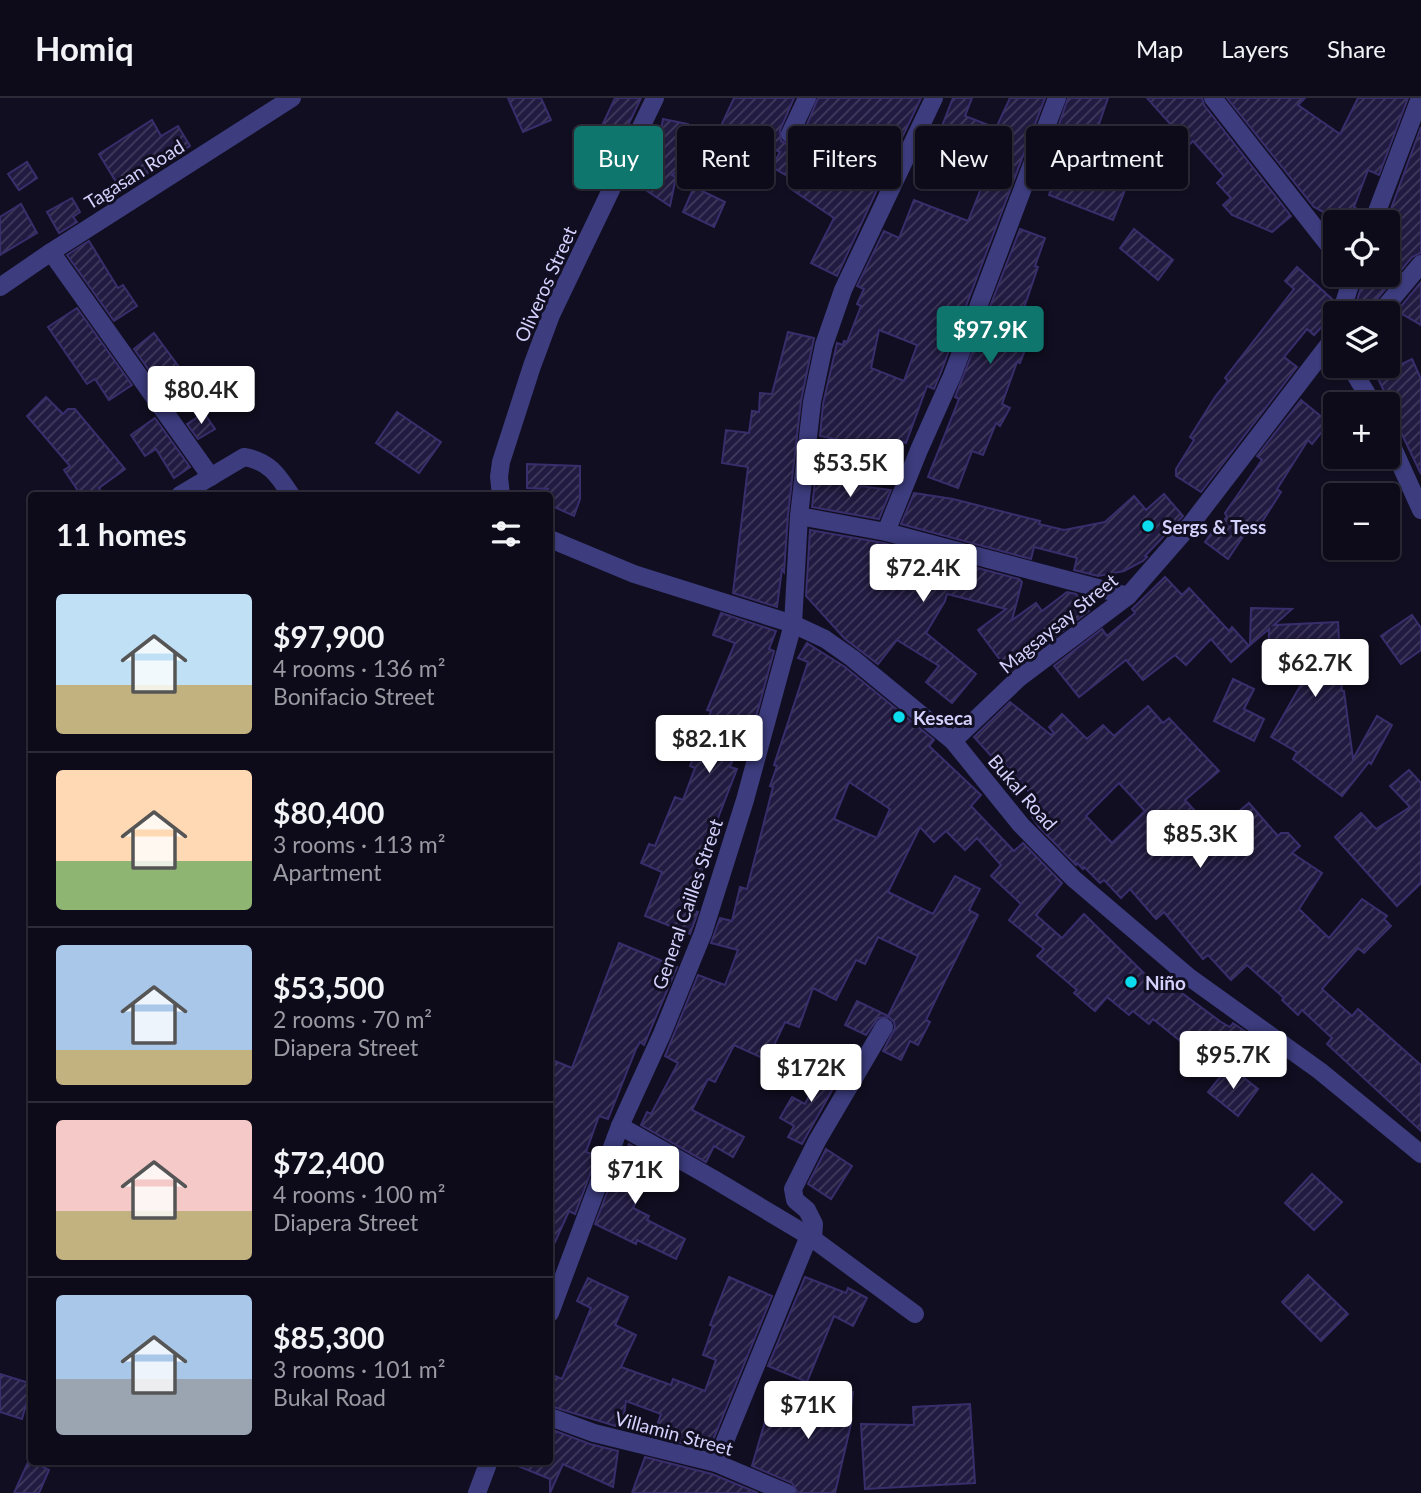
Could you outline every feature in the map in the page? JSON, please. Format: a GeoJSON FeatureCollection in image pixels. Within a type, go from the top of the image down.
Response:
{"type":"FeatureCollection","features":[{"type":"Feature","properties":{"kind":"street","name":"Tagasan Road"},"geometry":{"type":"LineString","coordinates":[[0,287],[292,98]]}},
{"type":"Feature","properties":{"kind":"street","name":"Oliveros Street"},"geometry":{"type":"LineString","coordinates":[[502,492],[499,477],[501,461],[546,328],[655,98]]}},
{"type":"Feature","properties":{"kind":"street"},"geometry":{"type":"LineString","coordinates":[[794,126],[807,98]]}},
{"type":"Feature","properties":{"kind":"street","name":"General Cailles Street"},"geometry":{"type":"LineString","coordinates":[[901,166],[934,98]]}},
{"type":"Feature","properties":{"kind":"street"},"geometry":{"type":"LineString","coordinates":[[886,533],[952,376],[1057,98]]}},
{"type":"Feature","properties":{"kind":"street"},"geometry":{"type":"LineString","coordinates":[[1213,98],[1323,238]]}},
{"type":"Feature","properties":{"kind":"street"},"geometry":{"type":"LineString","coordinates":[[1378,210],[1420,98]]}},
{"type":"Feature","properties":{"kind":"street","name":"General Cailles Street"},"geometry":{"type":"LineString","coordinates":[[553,1305],[620,1126],[662,1034],[703,933],[745,800],[793,624],[799,516],[812,402],[824,345],[843,290],[890,189]]}},
{"type":"Feature","properties":{"kind":"street"},"geometry":{"type":"LineString","coordinates":[[51,252],[211,477]]}},
{"type":"Feature","properties":{"kind":"street"},"geometry":{"type":"LineString","coordinates":[[1390,301],[1421,264]]}},
{"type":"Feature","properties":{"kind":"street","name":"Magsaysay Street"},"geometry":{"type":"LineString","coordinates":[[953,741],[1020,678],[1128,596],[1191,524],[1323,351]]}},
{"type":"Feature","properties":{"kind":"street"},"geometry":{"type":"LineString","coordinates":[[185,492],[244,457],[258,459],[274,470],[289,492]]}},
{"type":"Feature","properties":{"kind":"street"},"geometry":{"type":"LineString","coordinates":[[1400,464],[1421,510]]}},
{"type":"Feature","properties":{"kind":"street"},"geometry":{"type":"LineString","coordinates":[[799,516],[886,533],[1128,596]]}},
{"type":"Feature","properties":{"kind":"street","name":"Bukal Road"},"geometry":{"type":"LineString","coordinates":[[553,540],[634,574],[793,624],[825,639],[852,658],[953,741],[1021,825],[1074,879],[1189,977],[1320,1071],[1421,1154]]}},
{"type":"Feature","properties":{"kind":"street"},"geometry":{"type":"LineString","coordinates":[[716,1463],[811,1238],[814,1224],[807,1210],[795,1200],[793,1189],[817,1141],[884,1027]]}},
{"type":"Feature","properties":{"kind":"street"},"geometry":{"type":"LineString","coordinates":[[620,1126],[811,1238],[915,1314]]}},
{"type":"Feature","properties":{"kind":"street","name":"Villamin Street"},"geometry":{"type":"LineString","coordinates":[[553,1418],[594,1433],[716,1463],[787,1493]]}},
{"type":"Feature","properties":{"kind":"street"},"geometry":{"type":"LineString","coordinates":[[477,1493],[488,1465]]}},
{"type":"Feature","properties":{"kind":"building"},"geometry":{"type":"Polygon","coordinates":[[[508,98],[541,98],[551,120],[523,132],[508,98]]]}},
{"type":"Feature","properties":{"kind":"building"},"geometry":{"type":"Polygon","coordinates":[[[615,98],[641,98],[628,126],[602,126],[615,98]]]}},
{"type":"Feature","properties":{"kind":"building"},"geometry":{"type":"Polygon","coordinates":[[[734,98],[794,98],[780,130],[781,141],[788,145],[788,176],[774,168],[780,152],[774,149],[774,126],[721,126],[734,98]]]}},
{"type":"Feature","properties":{"kind":"building"},"geometry":{"type":"Polygon","coordinates":[[[818,98],[921,98],[901,140],[901,126],[806,126],[818,98]]]}},
{"type":"Feature","properties":{"kind":"building"},"geometry":{"type":"Polygon","coordinates":[[[953,98],[972,98],[965,116],[991,126],[942,126],[953,98]]]}},
{"type":"Feature","properties":{"kind":"building"},"geometry":{"type":"Polygon","coordinates":[[[1010,98],[1045,98],[1034,126],[1026,126],[1026,148],[1012,185],[1012,126],[997,126],[1010,98]]]}},
{"type":"Feature","properties":{"kind":"building"},"geometry":{"type":"Polygon","coordinates":[[[1068,98],[1108,98],[1098,126],[1058,126],[1068,98]]]}},
{"type":"Feature","properties":{"kind":"building"},"geometry":{"type":"Polygon","coordinates":[[[1147,98],[1202,98],[1204,105],[1291,216],[1272,232],[1232,215],[1223,205],[1231,198],[1217,183],[1224,176],[1193,141],[1188,144],[1188,126],[1172,126],[1147,98]]]}},
{"type":"Feature","properties":{"kind":"building"},"geometry":{"type":"Polygon","coordinates":[[[1227,98],[1305,98],[1298,105],[1340,134],[1358,98],[1408,98],[1379,175],[1368,170],[1354,207],[1359,210],[1323,212],[1314,207],[1227,98]]]}},
{"type":"Feature","properties":{"kind":"building"},"geometry":{"type":"Polygon","coordinates":[[[663,119],[688,124],[677,126],[677,171],[672,175],[676,177],[670,206],[644,189],[663,189],[663,119]]]}},
{"type":"Feature","properties":{"kind":"building"},"geometry":{"type":"Polygon","coordinates":[[[152,120],[161,136],[178,126],[190,146],[146,174],[144,169],[118,185],[99,154],[152,120]]]}},
{"type":"Feature","properties":{"kind":"building"},"geometry":{"type":"Polygon","coordinates":[[[1421,127],[1421,253],[1412,257],[1400,271],[1400,210],[1391,210],[1421,127]]]}},
{"type":"Feature","properties":{"kind":"building"},"geometry":{"type":"Polygon","coordinates":[[[27,162],[37,178],[19,190],[8,174],[27,162]]]}},
{"type":"Feature","properties":{"kind":"building"},"geometry":{"type":"Polygon","coordinates":[[[693,189],[725,202],[714,227],[683,212],[693,189]]]}},
{"type":"Feature","properties":{"kind":"building"},"geometry":{"type":"Polygon","coordinates":[[[791,189],[877,190],[837,276],[811,263],[834,218],[791,189]]]}},
{"type":"Feature","properties":{"kind":"building"},"geometry":{"type":"Polygon","coordinates":[[[981,189],[1010,189],[934,389],[927,386],[906,443],[903,442],[895,464],[852,449],[855,443],[820,436],[823,404],[837,343],[843,345],[844,341],[847,342],[861,306],[857,304],[864,289],[857,286],[884,231],[899,238],[914,200],[968,221],[981,189]],[[879,330],[871,368],[904,381],[917,345],[879,330]]]}},
{"type":"Feature","properties":{"kind":"building"},"geometry":{"type":"Polygon","coordinates":[[[1051,189],[1125,190],[1113,220],[1049,195],[1051,189]]]}},
{"type":"Feature","properties":{"kind":"building"},"geometry":{"type":"Polygon","coordinates":[[[72,198],[80,212],[73,217],[77,222],[59,233],[47,212],[72,198]]]}},
{"type":"Feature","properties":{"kind":"building"},"geometry":{"type":"Polygon","coordinates":[[[21,204],[37,233],[0,255],[0,217],[21,204]]]}},
{"type":"Feature","properties":{"kind":"building"},"geometry":{"type":"Polygon","coordinates":[[[1020,229],[1045,238],[1014,337],[1028,342],[1020,363],[1017,362],[1002,404],[1010,408],[1000,426],[996,423],[983,455],[972,451],[958,488],[928,477],[959,399],[955,397],[1020,229]]]}},
{"type":"Feature","properties":{"kind":"building"},"geometry":{"type":"Polygon","coordinates":[[[1134,229],[1173,260],[1158,280],[1120,248],[1134,229]]]}},
{"type":"Feature","properties":{"kind":"building"},"geometry":{"type":"Polygon","coordinates":[[[89,241],[118,288],[123,285],[137,306],[114,321],[67,255],[89,241]]]}},
{"type":"Feature","properties":{"kind":"building"},"geometry":{"type":"Polygon","coordinates":[[[1297,267],[1333,301],[1323,301],[1323,325],[1314,335],[1307,329],[1284,357],[1297,367],[1201,492],[1176,476],[1176,469],[1194,440],[1190,437],[1228,381],[1225,378],[1294,289],[1285,281],[1297,267]]]}},
{"type":"Feature","properties":{"kind":"building"},"geometry":{"type":"Polygon","coordinates":[[[1421,282],[1421,325],[1400,313],[1400,307],[1421,282]]]}},
{"type":"Feature","properties":{"kind":"building"},"geometry":{"type":"Polygon","coordinates":[[[1361,287],[1387,287],[1375,301],[1357,301],[1361,287]]]}},
{"type":"Feature","properties":{"kind":"building"},"geometry":{"type":"Polygon","coordinates":[[[77,308],[132,385],[109,400],[95,379],[87,384],[48,327],[77,308]]]}},
{"type":"Feature","properties":{"kind":"building"},"geometry":{"type":"Polygon","coordinates":[[[788,332],[814,338],[801,401],[784,572],[782,569],[777,607],[733,593],[748,467],[722,463],[726,430],[749,433],[752,411],[759,412],[760,393],[772,394],[788,332]]]}},
{"type":"Feature","properties":{"kind":"building"},"geometry":{"type":"Polygon","coordinates":[[[154,333],[182,371],[161,387],[134,349],[154,333]]]}},
{"type":"Feature","properties":{"kind":"building"},"geometry":{"type":"Polygon","coordinates":[[[1412,359],[1421,379],[1421,474],[1400,430],[1400,392],[1384,392],[1378,378],[1400,378],[1400,365],[1412,359]]]}},
{"type":"Feature","properties":{"kind":"building"},"geometry":{"type":"Polygon","coordinates":[[[46,397],[63,414],[68,409],[75,409],[125,469],[99,488],[101,492],[79,492],[64,470],[70,466],[27,416],[46,397]]]}},
{"type":"Feature","properties":{"kind":"building"},"geometry":{"type":"Polygon","coordinates":[[[1301,400],[1323,418],[1323,430],[1312,444],[1308,440],[1277,489],[1281,492],[1253,536],[1246,532],[1228,559],[1205,542],[1227,517],[1225,513],[1262,460],[1257,456],[1301,400]]]}},
{"type":"Feature","properties":{"kind":"building"},"geometry":{"type":"Polygon","coordinates":[[[397,412],[441,442],[419,473],[376,443],[397,412]]]}},
{"type":"Feature","properties":{"kind":"building"},"geometry":{"type":"Polygon","coordinates":[[[204,413],[215,429],[198,439],[187,424],[204,413]]]}},
{"type":"Feature","properties":{"kind":"building"},"geometry":{"type":"Polygon","coordinates":[[[155,418],[190,467],[174,478],[156,449],[145,456],[131,435],[155,418]]]}},
{"type":"Feature","properties":{"kind":"building"},"geometry":{"type":"Polygon","coordinates":[[[527,464],[580,466],[580,499],[574,516],[553,506],[553,492],[546,492],[548,489],[527,488],[527,464]]]}},
{"type":"Feature","properties":{"kind":"building"},"geometry":{"type":"Polygon","coordinates":[[[815,480],[891,490],[879,519],[812,507],[815,480]]]}},
{"type":"Feature","properties":{"kind":"building"},"geometry":{"type":"Polygon","coordinates":[[[914,493],[953,499],[1040,521],[1039,524],[1064,530],[1105,522],[1134,496],[1146,510],[1164,494],[1183,516],[1143,561],[1124,571],[1098,576],[1074,570],[1077,558],[1034,547],[1031,559],[901,524],[914,493]]]}},
{"type":"Feature","properties":{"kind":"building"},"geometry":{"type":"Polygon","coordinates":[[[810,530],[884,543],[1019,579],[1022,582],[1012,620],[1036,603],[1042,611],[1067,592],[1076,594],[1089,611],[1009,672],[978,630],[1006,609],[947,594],[926,633],[976,674],[952,703],[926,682],[939,666],[897,640],[878,664],[845,639],[806,596],[810,530]]]}},
{"type":"Feature","properties":{"kind":"building"},"geometry":{"type":"Polygon","coordinates":[[[1165,577],[1182,595],[1189,588],[1229,631],[1232,627],[1249,646],[1231,662],[1211,639],[1186,665],[1175,655],[1143,680],[1126,660],[1079,697],[1054,666],[1102,629],[1107,636],[1135,613],[1132,609],[1165,577]]]}},
{"type":"Feature","properties":{"kind":"building"},"geometry":{"type":"Polygon","coordinates":[[[1251,608],[1292,609],[1274,625],[1338,622],[1342,691],[1353,759],[1377,716],[1392,725],[1371,764],[1369,762],[1342,796],[1293,759],[1297,752],[1271,737],[1303,681],[1268,680],[1269,629],[1250,645],[1251,608]]]}},
{"type":"Feature","properties":{"kind":"building"},"geometry":{"type":"Polygon","coordinates":[[[721,613],[776,631],[769,649],[774,651],[755,721],[749,719],[730,767],[737,769],[713,831],[718,833],[694,889],[701,892],[694,911],[698,912],[690,934],[645,916],[662,872],[641,863],[649,844],[655,846],[675,797],[683,800],[695,768],[690,766],[711,711],[707,710],[735,643],[713,635],[721,613]]]}},
{"type":"Feature","properties":{"kind":"building"},"geometry":{"type":"Polygon","coordinates":[[[1412,615],[1421,628],[1421,650],[1401,664],[1381,636],[1412,615]]]}},
{"type":"Feature","properties":{"kind":"building"},"geometry":{"type":"Polygon","coordinates":[[[807,643],[845,667],[934,740],[929,746],[981,795],[971,806],[1014,851],[1023,843],[1062,883],[1036,915],[1062,938],[1084,914],[1160,989],[1167,982],[1221,1022],[1230,1027],[1233,1023],[1249,1034],[1223,1067],[1198,1047],[1194,1052],[1153,1019],[1149,1024],[1133,1011],[1129,1015],[1107,997],[1095,1011],[1074,993],[1077,990],[1037,956],[1044,949],[1009,920],[1021,904],[991,876],[1001,865],[977,838],[965,850],[946,831],[934,842],[920,827],[888,892],[933,914],[955,876],[980,889],[969,910],[978,915],[926,1020],[930,1022],[918,1045],[910,1041],[901,1060],[883,1051],[895,1028],[889,1017],[878,1018],[866,1035],[845,1025],[857,1001],[888,1016],[918,956],[878,937],[865,964],[856,960],[836,1000],[813,988],[799,1027],[785,1022],[767,1060],[734,1045],[715,1082],[708,1079],[692,1110],[744,1137],[733,1157],[714,1146],[706,1162],[641,1125],[647,1112],[651,1114],[678,1063],[665,1056],[698,975],[725,985],[738,950],[711,943],[720,918],[732,921],[740,887],[747,889],[773,787],[770,786],[777,766],[774,765],[808,662],[798,658],[807,643]],[[849,782],[834,819],[877,838],[890,809],[849,782]]]}},
{"type":"Feature","properties":{"kind":"building"},"geometry":{"type":"Polygon","coordinates":[[[1233,679],[1254,689],[1244,709],[1264,719],[1254,741],[1214,721],[1233,679]]]}},
{"type":"Feature","properties":{"kind":"building"},"geometry":{"type":"Polygon","coordinates":[[[1010,702],[1051,735],[1054,733],[1049,727],[1062,714],[1087,739],[1103,725],[1114,736],[1148,706],[1163,723],[1169,718],[1219,771],[1185,800],[1214,832],[1249,803],[1278,836],[1288,833],[1300,846],[1292,853],[1322,873],[1299,909],[1329,938],[1362,899],[1387,916],[1384,919],[1391,926],[1364,953],[1358,948],[1322,989],[1352,1016],[1358,1009],[1421,1065],[1421,1131],[1327,1044],[1332,1038],[1302,1010],[1298,1015],[1282,1000],[1284,998],[1247,965],[1231,980],[1208,955],[1203,959],[1164,912],[1156,919],[1130,889],[1121,898],[1104,880],[1100,883],[1084,867],[1083,869],[1077,863],[1076,865],[1032,817],[1043,808],[997,755],[993,758],[974,737],[1010,702]],[[1119,783],[1086,816],[1112,843],[1145,811],[1119,783]]]}},
{"type":"Feature","properties":{"kind":"building"},"geometry":{"type":"Polygon","coordinates":[[[1409,770],[1421,783],[1421,883],[1397,906],[1335,837],[1361,813],[1376,829],[1410,807],[1390,786],[1409,770]]]}},
{"type":"Feature","properties":{"kind":"building"},"geometry":{"type":"Polygon","coordinates":[[[619,943],[677,967],[644,1045],[640,1042],[636,1049],[608,1119],[599,1116],[586,1152],[597,1156],[575,1214],[569,1211],[553,1246],[553,1060],[572,1068],[619,943]]]}},
{"type":"Feature","properties":{"kind":"building"},"geometry":{"type":"Polygon","coordinates":[[[827,1061],[844,1069],[802,1144],[788,1137],[794,1126],[780,1118],[792,1097],[805,1104],[827,1061]]]}},
{"type":"Feature","properties":{"kind":"building"},"geometry":{"type":"Polygon","coordinates":[[[1229,1066],[1258,1089],[1238,1116],[1208,1092],[1229,1066]]]}},
{"type":"Feature","properties":{"kind":"building"},"geometry":{"type":"Polygon","coordinates":[[[629,1144],[662,1163],[656,1174],[650,1171],[633,1208],[649,1216],[647,1220],[685,1239],[676,1259],[595,1224],[618,1164],[620,1165],[629,1144]]]}},
{"type":"Feature","properties":{"kind":"building"},"geometry":{"type":"Polygon","coordinates":[[[826,1149],[852,1166],[831,1199],[808,1184],[826,1149]]]}},
{"type":"Feature","properties":{"kind":"building"},"geometry":{"type":"Polygon","coordinates":[[[1312,1174],[1342,1202],[1314,1230],[1285,1203],[1312,1174]]]}},
{"type":"Feature","properties":{"kind":"building"},"geometry":{"type":"Polygon","coordinates":[[[1308,1275],[1348,1314],[1321,1341],[1282,1302],[1308,1275]]]}},
{"type":"Feature","properties":{"kind":"building"},"geometry":{"type":"Polygon","coordinates":[[[729,1277],[772,1296],[709,1450],[653,1436],[661,1414],[626,1401],[622,1428],[553,1407],[553,1375],[562,1379],[591,1308],[577,1301],[588,1278],[628,1297],[615,1325],[636,1335],[621,1367],[671,1385],[673,1379],[705,1391],[716,1360],[703,1355],[713,1326],[710,1325],[729,1277]]]}},
{"type":"Feature","properties":{"kind":"building"},"geometry":{"type":"Polygon","coordinates":[[[805,1277],[846,1293],[848,1288],[867,1298],[853,1326],[834,1316],[807,1382],[768,1366],[805,1277]]]}},
{"type":"Feature","properties":{"kind":"building"},"geometry":{"type":"Polygon","coordinates":[[[0,1374],[28,1383],[28,1398],[22,1419],[0,1412],[0,1374]]]}},
{"type":"Feature","properties":{"kind":"building"},"geometry":{"type":"Polygon","coordinates":[[[806,1386],[853,1392],[851,1424],[835,1493],[798,1493],[792,1483],[752,1466],[769,1408],[792,1417],[806,1386]]]}},
{"type":"Feature","properties":{"kind":"building"},"geometry":{"type":"Polygon","coordinates":[[[970,1404],[975,1483],[865,1489],[861,1424],[914,1425],[913,1407],[970,1404]]]}},
{"type":"Feature","properties":{"kind":"building"},"geometry":{"type":"Polygon","coordinates":[[[553,1430],[618,1451],[613,1487],[563,1464],[550,1493],[550,1479],[515,1465],[553,1465],[553,1430]]]}},
{"type":"Feature","properties":{"kind":"building"},"geometry":{"type":"Polygon","coordinates":[[[645,1457],[712,1474],[758,1493],[632,1493],[645,1457]]]}},
{"type":"Feature","properties":{"kind":"building"},"geometry":{"type":"Polygon","coordinates":[[[28,1462],[28,1465],[39,1465],[49,1470],[39,1493],[14,1493],[28,1462]]]}},
{"type":"Feature","properties":{"kind":"place","name":"Sergs & Tess"},"geometry":{"type":"Point","coordinates":[1148,526]}},
{"type":"Feature","properties":{"kind":"place","name":"Keseca"},"geometry":{"type":"Point","coordinates":[899,717]}},
{"type":"Feature","properties":{"kind":"place","name":"Niño"},"geometry":{"type":"Point","coordinates":[1131,982]}}]}
